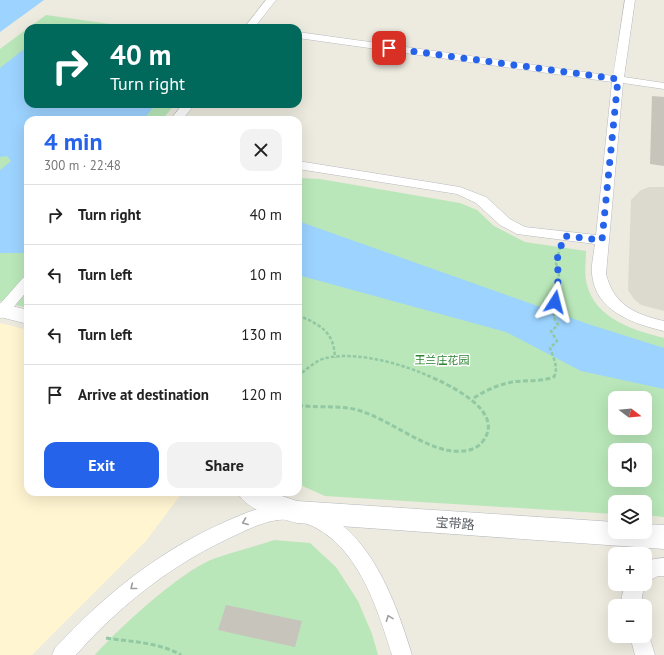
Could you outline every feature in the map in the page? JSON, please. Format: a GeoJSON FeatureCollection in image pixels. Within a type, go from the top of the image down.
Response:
{"type":"FeatureCollection","features":[{"type":"Feature","properties":{"kind":"street"},"geometry":{"type":"LineString","coordinates":[[252,24],[271,0]]}},
{"type":"Feature","properties":{"kind":"street"},"geometry":{"type":"LineString","coordinates":[[630,0],[618,79],[599,274],[601,286],[607,297],[626,314],[640,320],[664,326]]}},
{"type":"Feature","properties":{"kind":"street"},"geometry":{"type":"LineString","coordinates":[[302,36],[664,86]]}},
{"type":"Feature","properties":{"kind":"street"},"geometry":{"type":"LineString","coordinates":[[179,116],[186,108]]}},
{"type":"Feature","properties":{"kind":"street"},"geometry":{"type":"LineString","coordinates":[[302,166],[460,191],[481,200],[492,211],[514,228],[522,231],[602,240]]}},
{"type":"Feature","properties":{"kind":"street"},"geometry":{"type":"LineString","coordinates":[[0,311],[24,285]]}},
{"type":"Feature","properties":{"kind":"street"},"geometry":{"type":"LineString","coordinates":[[0,311],[24,316]]}},
{"type":"Feature","properties":{"kind":"street","name":"宝带路"},"geometry":{"type":"LineString","coordinates":[[256,496],[265,502],[297,512],[664,537]]}},
{"type":"Feature","properties":{"kind":"street"},"geometry":{"type":"LineString","coordinates":[[62,655],[122,596],[154,571],[232,527],[268,514],[297,512],[335,531],[349,543],[362,560],[385,608],[402,655]]}},
{"type":"Feature","properties":{"kind":"street"},"geometry":{"type":"LineString","coordinates":[[652,569],[664,567]]}},
{"type":"Feature","properties":{"kind":"street"},"geometry":{"type":"LineString","coordinates":[[642,643],[645,655]]}},
{"type":"Feature","properties":{"kind":"path"},"geometry":{"type":"LineString","coordinates":[[474,398],[486,389],[500,384],[550,379],[555,376],[557,371],[550,348],[557,341],[551,331],[558,325],[553,316],[560,309],[555,302],[559,274],[556,263],[564,236]]}},
{"type":"Feature","properties":{"kind":"path"},"geometry":{"type":"LineString","coordinates":[[302,317],[323,328],[332,338],[335,348],[335,358]]}},
{"type":"Feature","properties":{"kind":"path"},"geometry":{"type":"LineString","coordinates":[[302,373],[326,358],[362,358],[381,361],[418,371],[451,386],[478,405],[486,417],[486,441],[479,447],[469,452],[455,452],[437,448],[398,427],[351,408],[302,405]]}},
{"type":"Feature","properties":{"kind":"path"},"geometry":{"type":"LineString","coordinates":[[87,629],[104,637],[163,647],[173,650],[181,655]]}},
{"type":"Feature","properties":{"kind":"shaded area"},"geometry":{"type":"Polygon","coordinates":[[[649,187],[664,187],[664,311],[641,305],[634,299],[628,290],[631,200],[641,190],[649,187]]]}},
{"type":"Feature","properties":{"kind":"shaded area"},"geometry":{"type":"Polygon","coordinates":[[[0,323],[24,329],[24,496],[180,496],[146,541],[32,655],[0,655],[0,323]]]}},
{"type":"Feature","properties":{"kind":"green space"},"geometry":{"type":"Polygon","coordinates":[[[46,15],[110,24],[34,24],[46,15]]]}},
{"type":"Feature","properties":{"kind":"green space"},"geometry":{"type":"Polygon","coordinates":[[[24,31],[24,108],[172,108],[165,116],[24,116],[24,307],[0,301],[0,49],[24,31]]]}},
{"type":"Feature","properties":{"kind":"green space","name":"王兰庄花园"},"geometry":{"type":"Polygon","coordinates":[[[302,178],[320,179],[460,203],[477,210],[494,226],[525,242],[586,251],[586,281],[592,297],[598,306],[607,315],[628,327],[664,338],[664,517],[652,516],[652,495],[608,495],[608,514],[325,496],[302,486],[302,178]]]}},
{"type":"Feature","properties":{"kind":"green space"},"geometry":{"type":"Polygon","coordinates":[[[274,540],[310,543],[336,567],[358,601],[372,634],[378,655],[95,655],[134,616],[167,588],[199,566],[220,556],[274,540]]]}},
{"type":"Feature","properties":{"kind":"water"},"geometry":{"type":"Polygon","coordinates":[[[0,0],[44,0],[0,32],[0,0]]]}},
{"type":"Feature","properties":{"kind":"water"},"geometry":{"type":"Polygon","coordinates":[[[24,49],[24,108],[153,108],[146,116],[24,116],[24,253],[0,253],[0,170],[11,161],[7,156],[0,157],[0,68],[24,49]]]}},
{"type":"Feature","properties":{"kind":"water"},"geometry":{"type":"Polygon","coordinates":[[[302,222],[588,324],[664,348],[664,389],[581,371],[506,332],[302,276],[302,222]]]}},
{"type":"Feature","properties":{"kind":"building"},"geometry":{"type":"Polygon","coordinates":[[[652,96],[664,97],[664,166],[650,164],[652,96]]]}},
{"type":"Feature","properties":{"kind":"building"},"geometry":{"type":"Polygon","coordinates":[[[226,605],[302,621],[295,647],[218,630],[226,605]]]}},
{"type":"Feature","properties":{"kind":"route"},"geometry":{"type":"LineString","coordinates":[[389,48],[618,79],[602,240],[564,236],[556,263],[559,281],[555,302]]}}]}
